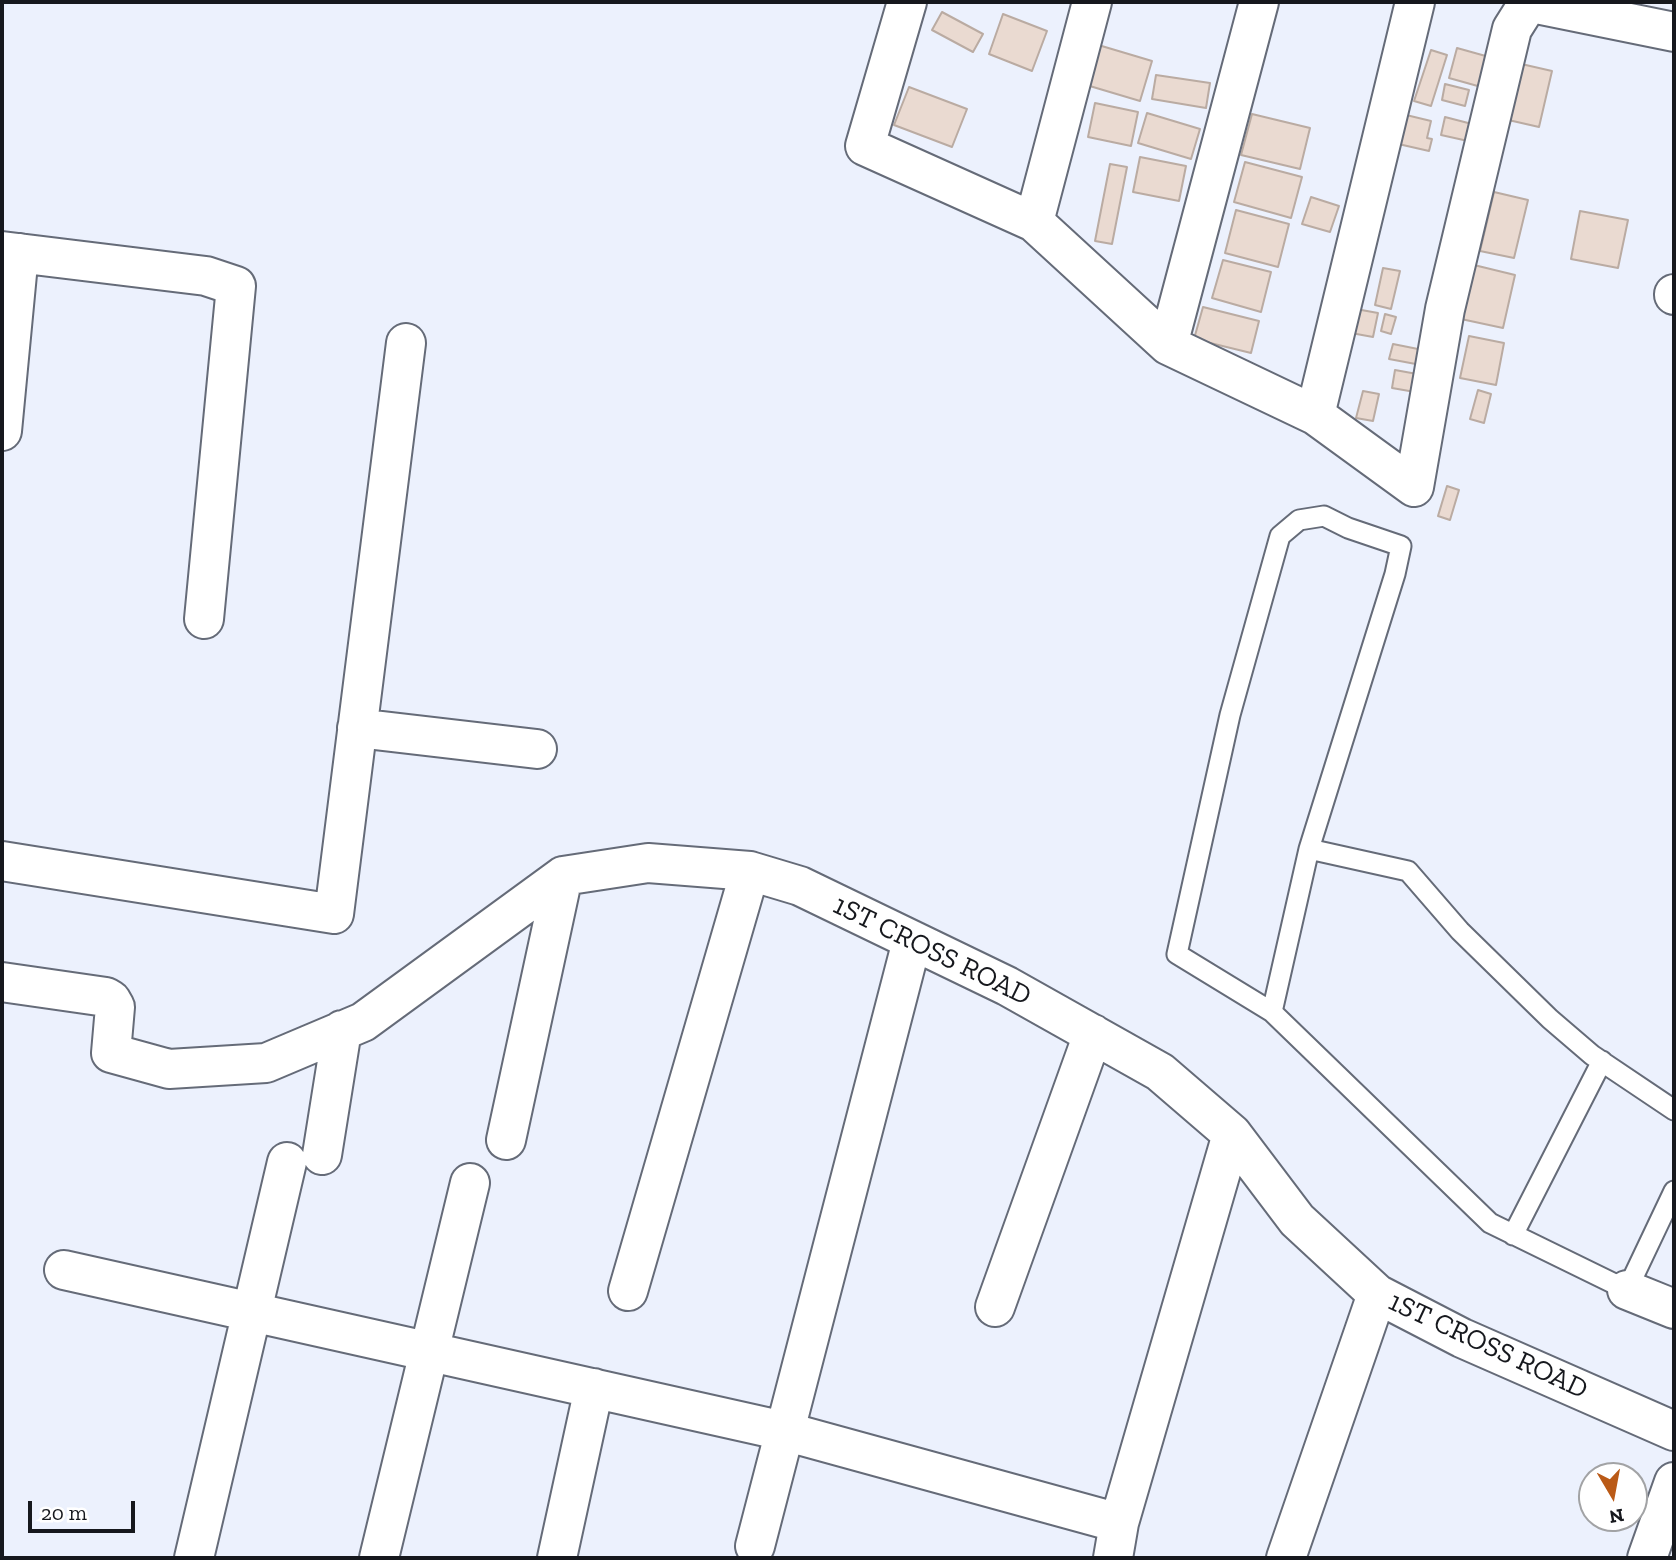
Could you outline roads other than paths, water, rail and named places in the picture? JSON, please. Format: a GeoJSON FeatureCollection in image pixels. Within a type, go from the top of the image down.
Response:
{"type":"FeatureCollection","features":[{"type":"Feature","properties":{"kind":"street"},"geometry":{"type":"LineString","coordinates":[[907,2],[865,146],[1034,222],[1168,345],[1315,415],[1414,487],[1448,296],[1513,29],[1528,2],[1674,32]]}},
{"type":"Feature","properties":{"kind":"street"},"geometry":{"type":"LineString","coordinates":[[1034,222],[1091,2]]}},
{"type":"Feature","properties":{"kind":"street"},"geometry":{"type":"LineString","coordinates":[[1168,345],[1259,2]]}},
{"type":"Feature","properties":{"kind":"street"},"geometry":{"type":"LineString","coordinates":[[1315,415],[1415,2]]}},
{"type":"Feature","properties":{"kind":"street"},"geometry":{"type":"LineString","coordinates":[[2,430],[10,252],[206,276],[236,286],[204,620]]}},
{"type":"Feature","properties":{"kind":"street"},"geometry":{"type":"LineString","coordinates":[[2,861],[334,914],[406,343]]}},
{"type":"Feature","properties":{"kind":"street"},"geometry":{"type":"LineString","coordinates":[[357,729],[537,749]]}},
{"type":"Feature","properties":{"kind":"street","name":"1ST CROSS ROAD"},"geometry":{"type":"LineString","coordinates":[[2,982],[106,997],[111,1000],[115,1007],[111,1053],[169,1069],[266,1063],[363,1022],[563,876],[648,863],[750,871],[800,886],[1007,986],[1160,1072],[1232,1134],[1297,1220],[1377,1294],[1462,1338],[1674,1431]]}},
{"type":"Feature","properties":{"kind":"street"},"geometry":{"type":"LineString","coordinates":[[628,1291],[750,871]]}},
{"type":"Feature","properties":{"kind":"street"},"geometry":{"type":"LineString","coordinates":[[506,1140],[563,876]]}},
{"type":"Feature","properties":{"kind":"street"},"geometry":{"type":"LineString","coordinates":[[755,1546],[912,941]]}},
{"type":"Feature","properties":{"kind":"street"},"geometry":{"type":"LineString","coordinates":[[194,1558],[252,1311],[305,1158],[342,1030]]}},
{"type":"Feature","properties":{"kind":"street"},"geometry":{"type":"LineString","coordinates":[[995,1307],[1093,1034]]}},
{"type":"Feature","properties":{"kind":"street"},"geometry":{"type":"LineString","coordinates":[[64,1270],[784,1431],[1116,1540],[1232,1134]]}},
{"type":"Feature","properties":{"kind":"street"},"geometry":{"type":"LineString","coordinates":[[379,1558],[470,1183]]}},
{"type":"Feature","properties":{"kind":"street"},"geometry":{"type":"LineString","coordinates":[[1627,1290],[1674,1309]]}},
{"type":"Feature","properties":{"kind":"street"},"geometry":{"type":"LineString","coordinates":[[1286,1558],[1377,1294]]}},
{"type":"Feature","properties":{"kind":"street"},"geometry":{"type":"LineString","coordinates":[[556,1558],[594,1388]]}},
{"type":"Feature","properties":{"kind":"street"},"geometry":{"type":"LineString","coordinates":[[1647,1558],[1674,1482]]}},
{"type":"Feature","properties":{"kind":"lane"},"geometry":{"type":"LineString","coordinates":[[1272,1012],[1309,849],[1391,587],[1401,546],[1348,528],[1324,516],[1299,520],[1280,536],[1230,715],[1177,954],[1272,1012],[1490,1223],[1627,1290],[1674,1191]]}},
{"type":"Feature","properties":{"kind":"lane"},"geometry":{"type":"LineString","coordinates":[[1309,849],[1408,871],[1470,941],[1550,1018],[1602,1061],[1674,1110]]}},
{"type":"Feature","properties":{"kind":"lane"},"geometry":{"type":"LineString","coordinates":[[1513,1235],[1602,1061]]}}]}
